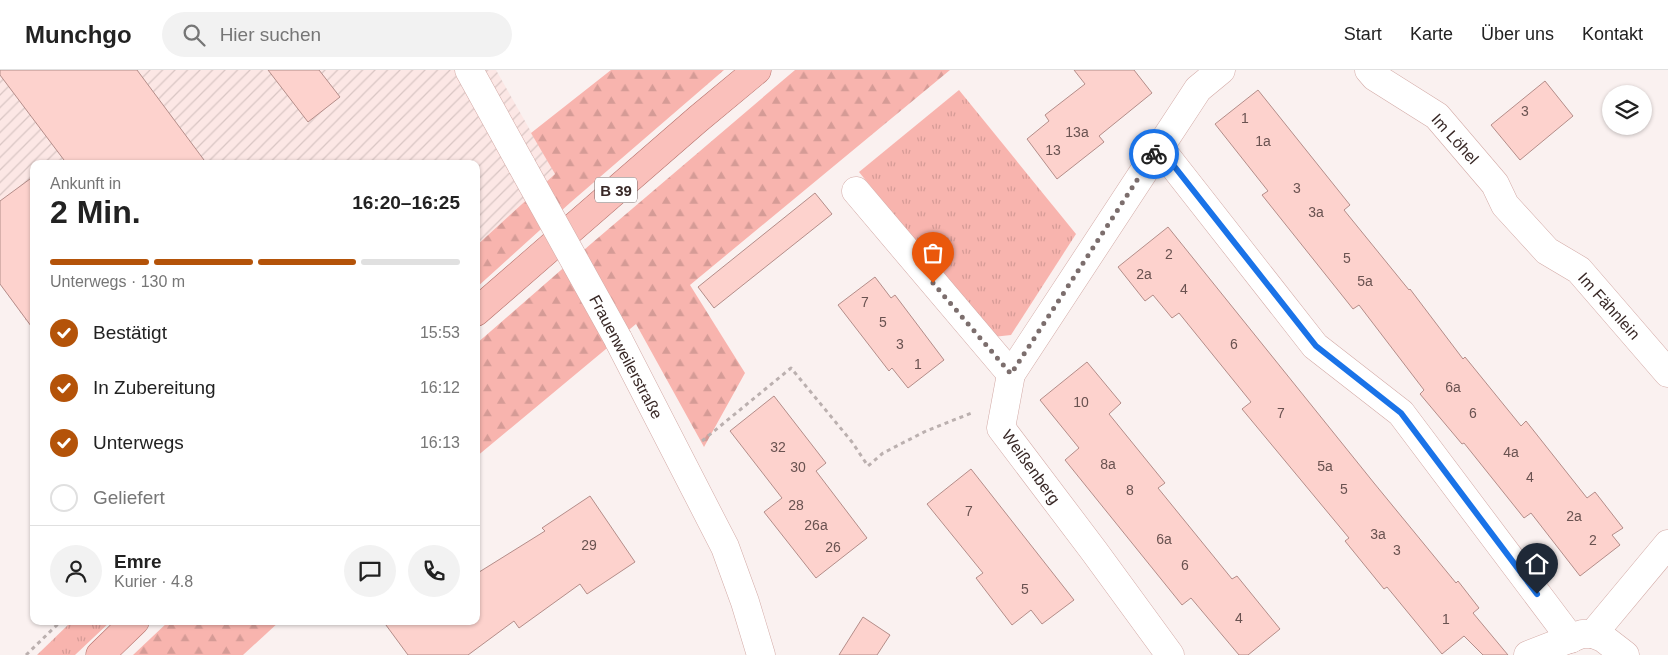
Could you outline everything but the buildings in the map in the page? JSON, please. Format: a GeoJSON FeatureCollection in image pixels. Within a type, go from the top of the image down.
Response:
{"type":"FeatureCollection","features":[{"type":"Feature","properties":{"kind":"main road","name":"B 39"},"geometry":{"type":"LineString","coordinates":[[480,309],[757,70]]}},
{"type":"Feature","properties":{"kind":"main road"},"geometry":{"type":"LineString","coordinates":[[100,655],[131,625]]}},
{"type":"Feature","properties":{"kind":"street","name":"Frauenweilerstraße"},"geometry":{"type":"LineString","coordinates":[[469,70],[618,339],[725,547],[745,602],[761,655]]}},
{"type":"Feature","properties":{"kind":"street","name":"Weißenberg"},"geometry":{"type":"LineString","coordinates":[[1170,655],[1094,551],[1000,428],[1011,374],[1198,89],[1221,70]]}},
{"type":"Feature","properties":{"kind":"street","name":"Im Löhel"},"geometry":{"type":"LineString","coordinates":[[1369,70],[1375,77],[1437,116],[1494,184],[1505,205],[1523,226]]}},
{"type":"Feature","properties":{"kind":"street"},"geometry":{"type":"LineString","coordinates":[[1159,147],[1316,346],[1401,413],[1582,637]]}},
{"type":"Feature","properties":{"kind":"street"},"geometry":{"type":"LineString","coordinates":[[856,191],[1011,374]]}},
{"type":"Feature","properties":{"kind":"street","name":"Im Fähnlein"},"geometry":{"type":"LineString","coordinates":[[1523,226],[1547,251],[1579,270],[1668,372]]}},
{"type":"Feature","properties":{"kind":"street"},"geometry":{"type":"LineString","coordinates":[[1582,637],[1668,544]]}},
{"type":"Feature","properties":{"kind":"street"},"geometry":{"type":"LineString","coordinates":[[1528,655],[1582,637],[1604,638],[1625,655]]}},
{"type":"Feature","properties":{"kind":"path"},"geometry":{"type":"LineString","coordinates":[[679,458],[792,368],[852,442],[868,466],[883,453],[926,431],[968,414],[1006,403]]}},
{"type":"Feature","properties":{"kind":"path"},"geometry":{"type":"LineString","coordinates":[[26,655],[57,625]]}},
{"type":"Feature","properties":{"kind":"shaded area"},"geometry":{"type":"Polygon","coordinates":[[[0,70],[496,70],[555,174],[480,242],[480,160],[30,160],[30,326],[0,284],[0,70]]]}},
{"type":"Feature","properties":{"kind":"green space"},"geometry":{"type":"Polygon","coordinates":[[[611,70],[724,70],[571,202],[480,284],[480,242],[555,174],[531,133],[611,70]]]}},
{"type":"Feature","properties":{"kind":"green space"},"geometry":{"type":"Polygon","coordinates":[[[795,70],[950,70],[690,285],[745,373],[704,447],[636,324],[480,454],[480,341],[795,70]]]}},
{"type":"Feature","properties":{"kind":"green space"},"geometry":{"type":"Polygon","coordinates":[[[959,90],[1076,234],[1011,335],[993,337],[859,172],[959,90]]]}},
{"type":"Feature","properties":{"kind":"green space"},"geometry":{"type":"Polygon","coordinates":[[[68,625],[107,625],[75,655],[37,655],[68,625]]]}},
{"type":"Feature","properties":{"kind":"green space"},"geometry":{"type":"Polygon","coordinates":[[[165,625],[276,625],[243,655],[133,655],[165,625]]]}},
{"type":"Feature","properties":{"kind":"way so far"},"geometry":{"type":"LineString","coordinates":[[933,283],[1011,374],[1154,154]]}},
{"type":"Feature","properties":{"kind":"route"},"geometry":{"type":"LineString","coordinates":[[1154,154],[1159,147],[1316,346],[1401,413],[1537,594]]}}]}
